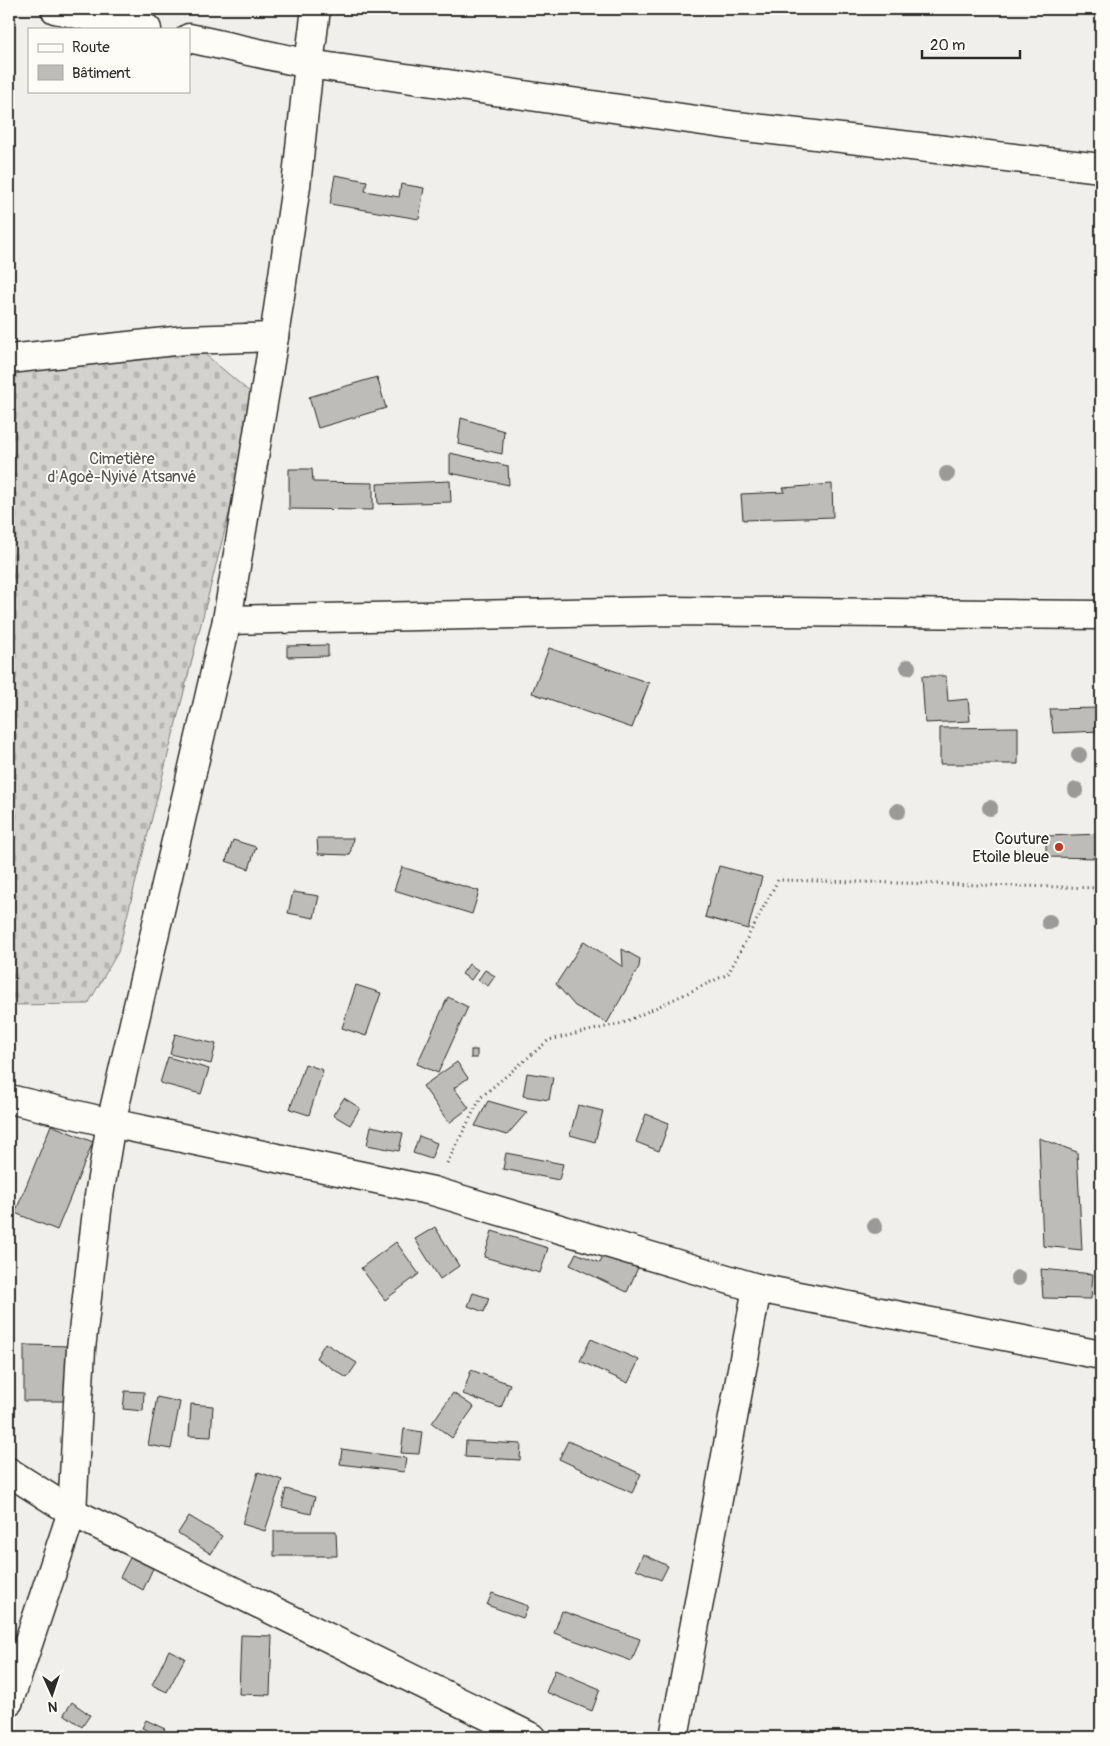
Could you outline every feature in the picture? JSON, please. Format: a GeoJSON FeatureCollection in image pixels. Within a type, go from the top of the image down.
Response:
{"type":"FeatureCollection","features":[{"type":"Feature","properties":{"kind":"street"},"geometry":{"type":"LineString","coordinates":[[55,9],[142,28]]}},
{"type":"Feature","properties":{"kind":"street"},"geometry":{"type":"LineString","coordinates":[[9,1701],[72,1512],[81,1349],[98,1202],[111,1123],[227,620],[274,337],[296,186],[308,64],[316,9]]}},
{"type":"Feature","properties":{"kind":"street"},"geometry":{"type":"LineString","coordinates":[[190,38],[308,64],[737,126],[1101,168]]}},
{"type":"Feature","properties":{"kind":"street"},"geometry":{"type":"LineString","coordinates":[[9,359],[184,340],[274,337]]}},
{"type":"Feature","properties":{"kind":"street"},"geometry":{"type":"LineString","coordinates":[[227,620],[666,611],[1101,615]]}},
{"type":"Feature","properties":{"kind":"street"},"geometry":{"type":"LineString","coordinates":[[9,1098],[111,1123],[433,1191],[757,1288],[1101,1355]]}},
{"type":"Feature","properties":{"kind":"street"},"geometry":{"type":"LineString","coordinates":[[674,1737],[757,1288]]}},
{"type":"Feature","properties":{"kind":"street"},"geometry":{"type":"LineString","coordinates":[[9,1472],[72,1512],[531,1737]]}},
{"type":"Feature","properties":{"kind":"path"},"geometry":{"type":"LineString","coordinates":[[433,1191],[481,1097],[549,1040],[623,1023],[728,974],[778,880],[1101,888]]}},
{"type":"Feature","properties":{"kind":"green space","name":"Cimetière d'Agoè-Nyivé Atsanvé"},"geometry":{"type":"Polygon","coordinates":[[[193,344],[258,399],[118,952],[88,1004],[9,1005],[9,365],[193,344]]]}},
{"type":"Feature","properties":{"kind":"building"},"geometry":{"type":"Polygon","coordinates":[[[335,175],[367,181],[365,191],[399,197],[401,184],[424,188],[419,219],[330,204],[335,175]]]}},
{"type":"Feature","properties":{"kind":"building"},"geometry":{"type":"Polygon","coordinates":[[[377,377],[386,408],[318,428],[309,397],[377,377]]]}},
{"type":"Feature","properties":{"kind":"building"},"geometry":{"type":"Polygon","coordinates":[[[461,418],[504,431],[502,454],[458,444],[461,418]]]}},
{"type":"Feature","properties":{"kind":"building"},"geometry":{"type":"Polygon","coordinates":[[[450,453],[508,466],[509,485],[450,473],[450,453]]]}},
{"type":"Feature","properties":{"kind":"building"},"geometry":{"type":"Polygon","coordinates":[[[289,469],[312,469],[313,482],[373,483],[373,510],[289,509],[289,469]]]}},
{"type":"Feature","properties":{"kind":"building"},"geometry":{"type":"Polygon","coordinates":[[[450,481],[451,502],[378,504],[377,484],[450,481]]]}},
{"type":"Feature","properties":{"kind":"building"},"geometry":{"type":"Polygon","coordinates":[[[832,484],[833,517],[743,520],[741,494],[785,492],[783,488],[832,484]]]}},
{"type":"Feature","properties":{"kind":"building"},"geometry":{"type":"Polygon","coordinates":[[[328,645],[328,656],[287,657],[287,646],[328,645]]]}},
{"type":"Feature","properties":{"kind":"building"},"geometry":{"type":"Polygon","coordinates":[[[549,648],[649,683],[632,728],[532,693],[549,648]]]}},
{"type":"Feature","properties":{"kind":"building"},"geometry":{"type":"Polygon","coordinates":[[[922,676],[946,676],[948,701],[968,699],[970,721],[925,723],[922,676]]]}},
{"type":"Feature","properties":{"kind":"building"},"geometry":{"type":"Polygon","coordinates":[[[1101,708],[1101,731],[1053,733],[1050,709],[1101,708]]]}},
{"type":"Feature","properties":{"kind":"building"},"geometry":{"type":"Polygon","coordinates":[[[1018,727],[1018,764],[940,764],[940,728],[1018,727]]]}},
{"type":"Feature","properties":{"kind":"building"},"geometry":{"type":"Polygon","coordinates":[[[1098,798],[1101,798],[1101,834],[1098,798]]]}},
{"type":"Feature","properties":{"kind":"building"},"geometry":{"type":"Polygon","coordinates":[[[1101,834],[1101,858],[1046,857],[1046,836],[1101,834]]]}},
{"type":"Feature","properties":{"kind":"building"},"geometry":{"type":"Polygon","coordinates":[[[317,838],[353,838],[350,855],[318,854],[317,838]]]}},
{"type":"Feature","properties":{"kind":"building"},"geometry":{"type":"Polygon","coordinates":[[[233,840],[256,847],[249,869],[226,861],[233,840]]]}},
{"type":"Feature","properties":{"kind":"building"},"geometry":{"type":"Polygon","coordinates":[[[719,866],[762,877],[748,929],[705,917],[719,866]]]}},
{"type":"Feature","properties":{"kind":"building"},"geometry":{"type":"Polygon","coordinates":[[[402,867],[479,891],[472,914],[394,890],[402,867]]]}},
{"type":"Feature","properties":{"kind":"building"},"geometry":{"type":"Polygon","coordinates":[[[293,892],[319,896],[314,918],[288,913],[293,892]]]}},
{"type":"Feature","properties":{"kind":"building"},"geometry":{"type":"Polygon","coordinates":[[[584,941],[623,967],[622,949],[640,959],[639,967],[607,1023],[575,1006],[556,984],[584,941]]]}},
{"type":"Feature","properties":{"kind":"building"},"geometry":{"type":"Polygon","coordinates":[[[469,964],[478,970],[471,980],[462,974],[469,964]]]}},
{"type":"Feature","properties":{"kind":"building"},"geometry":{"type":"Polygon","coordinates":[[[485,970],[495,976],[488,986],[478,980],[485,970]]]}},
{"type":"Feature","properties":{"kind":"building"},"geometry":{"type":"Polygon","coordinates":[[[356,985],[381,993],[366,1036],[342,1028],[356,985]]]}},
{"type":"Feature","properties":{"kind":"building"},"geometry":{"type":"Polygon","coordinates":[[[448,997],[468,1007],[438,1073],[417,1064],[448,997]]]}},
{"type":"Feature","properties":{"kind":"building"},"geometry":{"type":"Polygon","coordinates":[[[175,1034],[216,1044],[211,1064],[170,1054],[175,1034]]]}},
{"type":"Feature","properties":{"kind":"building"},"geometry":{"type":"Polygon","coordinates":[[[471,1050],[477,1050],[477,1058],[471,1058],[471,1050]]]}},
{"type":"Feature","properties":{"kind":"building"},"geometry":{"type":"Polygon","coordinates":[[[168,1057],[209,1069],[201,1094],[160,1083],[168,1057]]]}},
{"type":"Feature","properties":{"kind":"building"},"geometry":{"type":"Polygon","coordinates":[[[457,1062],[468,1078],[454,1088],[469,1108],[449,1123],[423,1086],[457,1062]]]}},
{"type":"Feature","properties":{"kind":"building"},"geometry":{"type":"Polygon","coordinates":[[[305,1064],[323,1070],[309,1115],[290,1109],[305,1064]]]}},
{"type":"Feature","properties":{"kind":"building"},"geometry":{"type":"Polygon","coordinates":[[[527,1073],[553,1077],[549,1100],[523,1096],[527,1073]]]}},
{"type":"Feature","properties":{"kind":"building"},"geometry":{"type":"Polygon","coordinates":[[[344,1098],[360,1108],[350,1125],[333,1115],[344,1098]]]}},
{"type":"Feature","properties":{"kind":"building"},"geometry":{"type":"Polygon","coordinates":[[[488,1101],[527,1112],[507,1135],[475,1126],[488,1101]]]}},
{"type":"Feature","properties":{"kind":"building"},"geometry":{"type":"Polygon","coordinates":[[[578,1105],[603,1111],[595,1142],[570,1135],[578,1105]]]}},
{"type":"Feature","properties":{"kind":"building"},"geometry":{"type":"Polygon","coordinates":[[[646,1114],[669,1123],[659,1151],[636,1142],[646,1114]]]}},
{"type":"Feature","properties":{"kind":"building"},"geometry":{"type":"Polygon","coordinates":[[[51,1125],[93,1142],[57,1230],[15,1213],[51,1125]]]}},
{"type":"Feature","properties":{"kind":"building"},"geometry":{"type":"Polygon","coordinates":[[[371,1126],[403,1133],[399,1151],[367,1145],[371,1126]]]}},
{"type":"Feature","properties":{"kind":"building"},"geometry":{"type":"Polygon","coordinates":[[[419,1136],[437,1143],[431,1159],[413,1153],[419,1136]]]}},
{"type":"Feature","properties":{"kind":"building"},"geometry":{"type":"Polygon","coordinates":[[[1039,1138],[1077,1152],[1082,1250],[1043,1246],[1039,1138]]]}},
{"type":"Feature","properties":{"kind":"building"},"geometry":{"type":"Polygon","coordinates":[[[506,1153],[563,1164],[559,1180],[503,1169],[506,1153]]]}},
{"type":"Feature","properties":{"kind":"building"},"geometry":{"type":"Polygon","coordinates":[[[1097,1193],[1101,1193],[1101,1303],[1099,1303],[1097,1193]]]}},
{"type":"Feature","properties":{"kind":"building"},"geometry":{"type":"Polygon","coordinates":[[[435,1227],[459,1266],[440,1279],[415,1239],[435,1227]]]}},
{"type":"Feature","properties":{"kind":"building"},"geometry":{"type":"Polygon","coordinates":[[[492,1231],[548,1248],[540,1273],[484,1257],[492,1231]]]}},
{"type":"Feature","properties":{"kind":"building"},"geometry":{"type":"Polygon","coordinates":[[[396,1242],[419,1274],[385,1300],[361,1268],[396,1242]]]}},
{"type":"Feature","properties":{"kind":"building"},"geometry":{"type":"Polygon","coordinates":[[[609,1244],[642,1259],[627,1292],[570,1265],[576,1253],[600,1263],[609,1244]]]}},
{"type":"Feature","properties":{"kind":"building"},"geometry":{"type":"Polygon","coordinates":[[[1041,1269],[1093,1274],[1091,1299],[1043,1298],[1041,1269]]]}},
{"type":"Feature","properties":{"kind":"building"},"geometry":{"type":"Polygon","coordinates":[[[473,1293],[489,1298],[484,1312],[468,1306],[473,1293]]]}},
{"type":"Feature","properties":{"kind":"building"},"geometry":{"type":"Polygon","coordinates":[[[591,1339],[639,1360],[628,1383],[580,1361],[591,1339]]]}},
{"type":"Feature","properties":{"kind":"building"},"geometry":{"type":"Polygon","coordinates":[[[325,1343],[357,1363],[347,1378],[316,1358],[325,1343]]]}},
{"type":"Feature","properties":{"kind":"building"},"geometry":{"type":"Polygon","coordinates":[[[24,1345],[71,1346],[71,1401],[24,1401],[24,1345]]]}},
{"type":"Feature","properties":{"kind":"building"},"geometry":{"type":"Polygon","coordinates":[[[471,1370],[510,1384],[501,1408],[463,1394],[471,1370]]]}},
{"type":"Feature","properties":{"kind":"building"},"geometry":{"type":"Polygon","coordinates":[[[125,1391],[144,1392],[143,1411],[123,1409],[125,1391]]]}},
{"type":"Feature","properties":{"kind":"building"},"geometry":{"type":"Polygon","coordinates":[[[453,1393],[474,1407],[452,1438],[432,1423],[453,1393]]]}},
{"type":"Feature","properties":{"kind":"building"},"geometry":{"type":"Polygon","coordinates":[[[157,1397],[180,1402],[171,1449],[148,1445],[157,1397]]]}},
{"type":"Feature","properties":{"kind":"building"},"geometry":{"type":"Polygon","coordinates":[[[191,1404],[213,1406],[211,1437],[189,1436],[191,1404]]]}},
{"type":"Feature","properties":{"kind":"building"},"geometry":{"type":"Polygon","coordinates":[[[404,1429],[422,1432],[419,1454],[401,1453],[404,1429]]]}},
{"type":"Feature","properties":{"kind":"building"},"geometry":{"type":"Polygon","coordinates":[[[466,1441],[521,1444],[520,1460],[465,1457],[466,1441]]]}},
{"type":"Feature","properties":{"kind":"building"},"geometry":{"type":"Polygon","coordinates":[[[568,1441],[641,1474],[632,1493],[559,1459],[568,1441]]]}},
{"type":"Feature","properties":{"kind":"building"},"geometry":{"type":"Polygon","coordinates":[[[342,1449],[406,1458],[404,1472],[340,1464],[342,1449]]]}},
{"type":"Feature","properties":{"kind":"building"},"geometry":{"type":"Polygon","coordinates":[[[258,1472],[282,1480],[265,1531],[242,1524],[258,1472]]]}},
{"type":"Feature","properties":{"kind":"building"},"geometry":{"type":"Polygon","coordinates":[[[286,1489],[315,1497],[311,1514],[282,1507],[286,1489]]]}},
{"type":"Feature","properties":{"kind":"building"},"geometry":{"type":"Polygon","coordinates":[[[189,1516],[222,1536],[211,1554],[178,1533],[189,1516]]]}},
{"type":"Feature","properties":{"kind":"building"},"geometry":{"type":"Polygon","coordinates":[[[274,1531],[336,1531],[337,1556],[274,1556],[274,1531]]]}},
{"type":"Feature","properties":{"kind":"building"},"geometry":{"type":"Polygon","coordinates":[[[643,1554],[668,1566],[661,1580],[636,1569],[643,1554]]]}},
{"type":"Feature","properties":{"kind":"building"},"geometry":{"type":"Polygon","coordinates":[[[131,1556],[154,1566],[143,1590],[120,1577],[131,1556]]]}},
{"type":"Feature","properties":{"kind":"building"},"geometry":{"type":"Polygon","coordinates":[[[492,1593],[528,1606],[523,1618],[487,1605],[492,1593]]]}},
{"type":"Feature","properties":{"kind":"building"},"geometry":{"type":"Polygon","coordinates":[[[562,1611],[640,1639],[632,1661],[554,1633],[562,1611]]]}},
{"type":"Feature","properties":{"kind":"building"},"geometry":{"type":"Polygon","coordinates":[[[241,1635],[272,1636],[270,1695],[239,1694],[241,1635]]]}},
{"type":"Feature","properties":{"kind":"building"},"geometry":{"type":"Polygon","coordinates":[[[169,1650],[185,1658],[167,1692],[152,1685],[169,1650]]]}},
{"type":"Feature","properties":{"kind":"building"},"geometry":{"type":"Polygon","coordinates":[[[555,1670],[600,1689],[592,1711],[546,1692],[555,1670]]]}},
{"type":"Feature","properties":{"kind":"building"},"geometry":{"type":"Polygon","coordinates":[[[72,1702],[90,1715],[82,1727],[64,1714],[72,1702]]]}},
{"type":"Feature","properties":{"kind":"building"},"geometry":{"type":"Polygon","coordinates":[[[146,1720],[165,1729],[161,1736],[142,1728],[146,1720]]]}},
{"type":"Feature","properties":{"kind":"building"},"geometry":{"type":"Polygon","coordinates":[[[139,1730],[154,1737],[136,1737],[139,1730]]]}},
{"type":"Feature","properties":{"kind":"place","name":"Couture Etoile bleue"},"geometry":{"type":"Point","coordinates":[1059,847]}}]}
